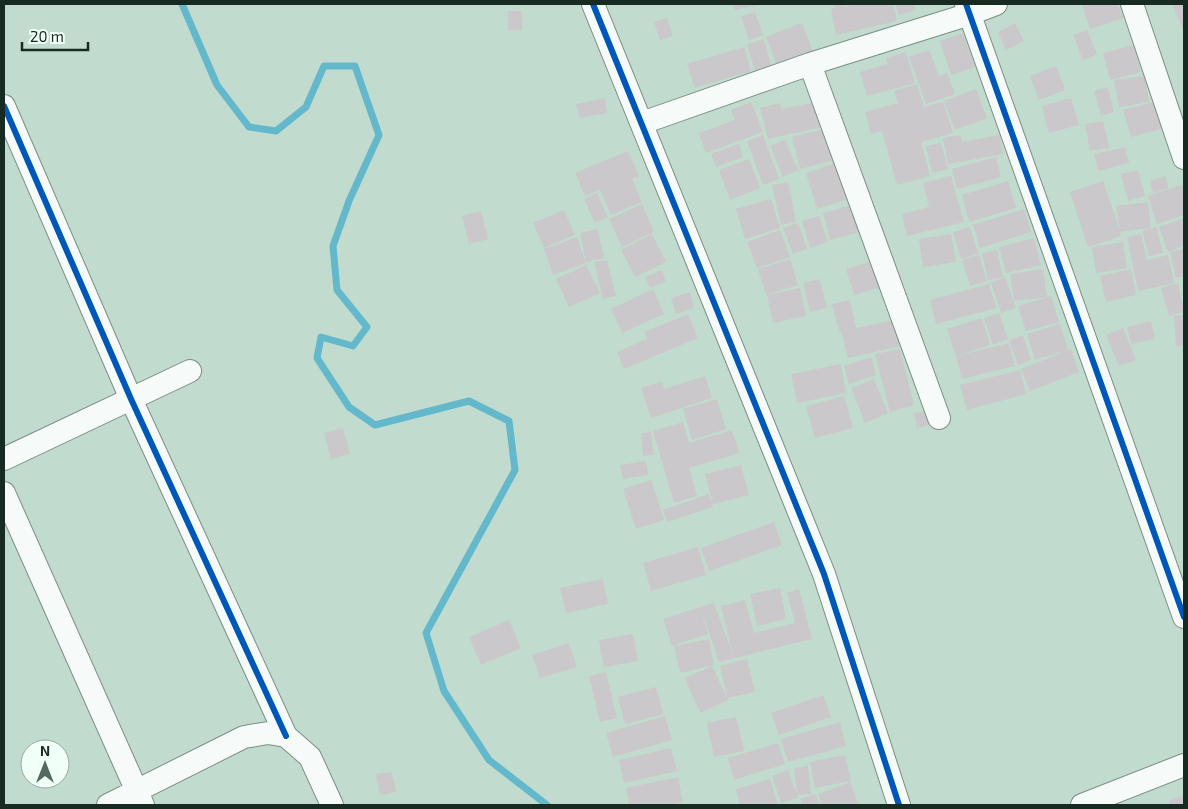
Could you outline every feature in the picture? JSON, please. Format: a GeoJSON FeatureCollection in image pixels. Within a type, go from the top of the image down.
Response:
{"type":"FeatureCollection","features":[{"type":"Feature","properties":{"kind":"street"},"geometry":{"type":"LineString","coordinates":[[593,4],[824,574],[899,805]]}},
{"type":"Feature","properties":{"kind":"street"},"geometry":{"type":"LineString","coordinates":[[642,123],[968,9],[996,4]]}},
{"type":"Feature","properties":{"kind":"street"},"geometry":{"type":"LineString","coordinates":[[1132,4],[1184,158]]}},
{"type":"Feature","properties":{"kind":"street"},"geometry":{"type":"LineString","coordinates":[[968,9],[1184,617]]}},
{"type":"Feature","properties":{"kind":"street"},"geometry":{"type":"LineString","coordinates":[[810,64],[939,418]]}},
{"type":"Feature","properties":{"kind":"street"},"geometry":{"type":"LineString","coordinates":[[4,106],[131,399],[286,736],[310,757],[332,805]]}},
{"type":"Feature","properties":{"kind":"street"},"geometry":{"type":"LineString","coordinates":[[4,458],[190,371]]}},
{"type":"Feature","properties":{"kind":"street"},"geometry":{"type":"LineString","coordinates":[[4,493],[140,798]]}},
{"type":"Feature","properties":{"kind":"street"},"geometry":{"type":"LineString","coordinates":[[108,805],[140,798],[244,738],[268,733],[286,736]]}},
{"type":"Feature","properties":{"kind":"street"},"geometry":{"type":"LineString","coordinates":[[1082,805],[1184,765]]}},
{"type":"Feature","properties":{"kind":"building"},"geometry":{"type":"Polygon","coordinates":[[[733,4],[760,4],[760,5],[735,10],[733,4]]]}},
{"type":"Feature","properties":{"kind":"building"},"geometry":{"type":"Polygon","coordinates":[[[833,4],[848,4],[842,7],[855,4],[893,4],[897,21],[836,35],[831,9],[835,8],[833,4]]]}},
{"type":"Feature","properties":{"kind":"building"},"geometry":{"type":"Polygon","coordinates":[[[895,4],[914,4],[916,10],[899,15],[895,4]]]}},
{"type":"Feature","properties":{"kind":"building"},"geometry":{"type":"Polygon","coordinates":[[[1082,4],[1118,4],[1123,18],[1090,29],[1082,4]]]}},
{"type":"Feature","properties":{"kind":"building"},"geometry":{"type":"Polygon","coordinates":[[[1172,4],[1184,4],[1183,29],[1172,4]]]}},
{"type":"Feature","properties":{"kind":"building"},"geometry":{"type":"Polygon","coordinates":[[[508,11],[522,11],[522,30],[508,30],[508,11]]]}},
{"type":"Feature","properties":{"kind":"building"},"geometry":{"type":"Polygon","coordinates":[[[755,12],[763,35],[749,40],[741,17],[755,12]]]}},
{"type":"Feature","properties":{"kind":"building"},"geometry":{"type":"Polygon","coordinates":[[[667,18],[673,36],[660,40],[654,22],[667,18]]]}},
{"type":"Feature","properties":{"kind":"building"},"geometry":{"type":"Polygon","coordinates":[[[802,23],[813,52],[777,65],[766,37],[802,23]]]}},
{"type":"Feature","properties":{"kind":"building"},"geometry":{"type":"Polygon","coordinates":[[[1015,23],[1024,41],[1006,50],[998,32],[1015,23]]]}},
{"type":"Feature","properties":{"kind":"building"},"geometry":{"type":"Polygon","coordinates":[[[1087,30],[1097,54],[1083,60],[1073,35],[1087,30]]]}},
{"type":"Feature","properties":{"kind":"building"},"geometry":{"type":"Polygon","coordinates":[[[963,33],[975,67],[951,75],[940,41],[963,33]]]}},
{"type":"Feature","properties":{"kind":"building"},"geometry":{"type":"Polygon","coordinates":[[[764,39],[772,70],[756,74],[747,44],[764,39]]]}},
{"type":"Feature","properties":{"kind":"building"},"geometry":{"type":"Polygon","coordinates":[[[1134,45],[1141,72],[1110,80],[1103,53],[1134,45]]]}},
{"type":"Feature","properties":{"kind":"building"},"geometry":{"type":"Polygon","coordinates":[[[744,47],[751,71],[695,88],[687,64],[744,47]]]}},
{"type":"Feature","properties":{"kind":"building"},"geometry":{"type":"Polygon","coordinates":[[[929,50],[939,76],[947,73],[955,94],[926,104],[909,57],[929,50]]]}},
{"type":"Feature","properties":{"kind":"building"},"geometry":{"type":"Polygon","coordinates":[[[906,52],[915,83],[867,96],[860,72],[888,64],[886,58],[906,52]]]}},
{"type":"Feature","properties":{"kind":"building"},"geometry":{"type":"Polygon","coordinates":[[[1056,66],[1065,90],[1039,100],[1030,76],[1056,66]]]}},
{"type":"Feature","properties":{"kind":"building"},"geometry":{"type":"Polygon","coordinates":[[[1145,76],[1149,102],[1119,107],[1114,80],[1145,76]]]}},
{"type":"Feature","properties":{"kind":"building"},"geometry":{"type":"Polygon","coordinates":[[[917,84],[924,107],[943,102],[953,133],[921,142],[930,176],[897,185],[882,131],[871,134],[865,112],[898,103],[894,91],[917,84]]]}},
{"type":"Feature","properties":{"kind":"building"},"geometry":{"type":"Polygon","coordinates":[[[1108,87],[1114,112],[1101,116],[1094,91],[1108,87]]]}},
{"type":"Feature","properties":{"kind":"building"},"geometry":{"type":"Polygon","coordinates":[[[976,89],[987,118],[955,130],[944,101],[976,89]]]}},
{"type":"Feature","properties":{"kind":"building"},"geometry":{"type":"Polygon","coordinates":[[[605,98],[607,113],[579,118],[576,104],[605,98]]]}},
{"type":"Feature","properties":{"kind":"building"},"geometry":{"type":"Polygon","coordinates":[[[1071,98],[1079,125],[1049,133],[1042,106],[1071,98]]]}},
{"type":"Feature","properties":{"kind":"building"},"geometry":{"type":"Polygon","coordinates":[[[751,102],[763,132],[706,153],[699,133],[735,120],[731,110],[751,102]]]}},
{"type":"Feature","properties":{"kind":"building"},"geometry":{"type":"Polygon","coordinates":[[[816,102],[822,127],[768,139],[760,108],[780,103],[781,109],[816,102]]]}},
{"type":"Feature","properties":{"kind":"building"},"geometry":{"type":"Polygon","coordinates":[[[1154,102],[1162,129],[1131,137],[1123,110],[1154,102]]]}},
{"type":"Feature","properties":{"kind":"building"},"geometry":{"type":"Polygon","coordinates":[[[1103,121],[1109,148],[1090,151],[1085,124],[1103,121]]]}},
{"type":"Feature","properties":{"kind":"building"},"geometry":{"type":"Polygon","coordinates":[[[827,128],[835,160],[800,169],[792,137],[827,128]]]}},
{"type":"Feature","properties":{"kind":"building"},"geometry":{"type":"Polygon","coordinates":[[[763,135],[779,179],[763,185],[747,141],[763,135]]]}},
{"type":"Feature","properties":{"kind":"building"},"geometry":{"type":"Polygon","coordinates":[[[961,135],[962,142],[1000,135],[1003,154],[948,164],[943,138],[961,135]]]}},
{"type":"Feature","properties":{"kind":"building"},"geometry":{"type":"Polygon","coordinates":[[[785,140],[798,170],[783,177],[770,146],[785,140]]]}},
{"type":"Feature","properties":{"kind":"building"},"geometry":{"type":"Polygon","coordinates":[[[941,143],[948,169],[932,173],[926,146],[941,143]]]}},
{"type":"Feature","properties":{"kind":"building"},"geometry":{"type":"Polygon","coordinates":[[[739,144],[743,157],[716,167],[711,154],[739,144]]]}},
{"type":"Feature","properties":{"kind":"building"},"geometry":{"type":"Polygon","coordinates":[[[1125,147],[1129,163],[1098,171],[1094,154],[1125,147]]]}},
{"type":"Feature","properties":{"kind":"building"},"geometry":{"type":"Polygon","coordinates":[[[628,151],[639,176],[632,179],[642,202],[611,215],[600,190],[585,196],[575,173],[628,151]]]}},
{"type":"Feature","properties":{"kind":"building"},"geometry":{"type":"Polygon","coordinates":[[[996,157],[1001,177],[957,189],[952,169],[996,157]]]}},
{"type":"Feature","properties":{"kind":"building"},"geometry":{"type":"Polygon","coordinates":[[[749,159],[760,188],[730,200],[719,170],[749,159]]]}},
{"type":"Feature","properties":{"kind":"building"},"geometry":{"type":"Polygon","coordinates":[[[836,163],[848,199],[817,209],[806,173],[836,163]]]}},
{"type":"Feature","properties":{"kind":"building"},"geometry":{"type":"Polygon","coordinates":[[[1138,170],[1145,196],[1128,201],[1121,174],[1138,170]]]}},
{"type":"Feature","properties":{"kind":"building"},"geometry":{"type":"Polygon","coordinates":[[[951,176],[964,222],[907,236],[902,214],[929,207],[923,183],[951,176]]]}},
{"type":"Feature","properties":{"kind":"building"},"geometry":{"type":"Polygon","coordinates":[[[1165,176],[1169,188],[1153,193],[1150,181],[1165,176]]]}},
{"type":"Feature","properties":{"kind":"building"},"geometry":{"type":"Polygon","coordinates":[[[1008,181],[1016,208],[969,222],[962,195],[1008,181]]]}},
{"type":"Feature","properties":{"kind":"building"},"geometry":{"type":"Polygon","coordinates":[[[1103,181],[1120,231],[1116,206],[1148,202],[1151,228],[1120,232],[1121,236],[1088,247],[1070,192],[1103,181]]]}},
{"type":"Feature","properties":{"kind":"building"},"geometry":{"type":"Polygon","coordinates":[[[788,182],[796,222],[781,225],[772,185],[788,182]]]}},
{"type":"Feature","properties":{"kind":"building"},"geometry":{"type":"Polygon","coordinates":[[[1182,185],[1184,215],[1157,224],[1148,196],[1182,185]]]}},
{"type":"Feature","properties":{"kind":"building"},"geometry":{"type":"Polygon","coordinates":[[[597,193],[608,217],[595,223],[584,199],[597,193]]]}},
{"type":"Feature","properties":{"kind":"building"},"geometry":{"type":"Polygon","coordinates":[[[771,199],[780,228],[745,239],[736,209],[771,199]]]}},
{"type":"Feature","properties":{"kind":"building"},"geometry":{"type":"Polygon","coordinates":[[[642,204],[654,232],[622,247],[609,219],[642,204]]]}},
{"type":"Feature","properties":{"kind":"building"},"geometry":{"type":"Polygon","coordinates":[[[856,204],[864,231],[830,240],[823,213],[856,204]]]}},
{"type":"Feature","properties":{"kind":"building"},"geometry":{"type":"Polygon","coordinates":[[[1024,209],[1031,232],[980,248],[973,225],[1024,209]]]}},
{"type":"Feature","properties":{"kind":"building"},"geometry":{"type":"Polygon","coordinates":[[[564,210],[575,235],[544,248],[533,223],[564,210]]]}},
{"type":"Feature","properties":{"kind":"building"},"geometry":{"type":"Polygon","coordinates":[[[481,211],[488,239],[469,244],[462,216],[481,211]]]}},
{"type":"Feature","properties":{"kind":"building"},"geometry":{"type":"Polygon","coordinates":[[[819,216],[828,242],[810,248],[802,221],[819,216]]]}},
{"type":"Feature","properties":{"kind":"building"},"geometry":{"type":"Polygon","coordinates":[[[1184,218],[1184,246],[1168,252],[1159,227],[1184,218]]]}},
{"type":"Feature","properties":{"kind":"building"},"geometry":{"type":"Polygon","coordinates":[[[798,223],[807,249],[793,254],[783,228],[798,223]]]}},
{"type":"Feature","properties":{"kind":"building"},"geometry":{"type":"Polygon","coordinates":[[[970,227],[978,254],[961,259],[953,232],[970,227]]]}},
{"type":"Feature","properties":{"kind":"building"},"geometry":{"type":"Polygon","coordinates":[[[1156,227],[1163,253],[1149,256],[1142,231],[1156,227]]]}},
{"type":"Feature","properties":{"kind":"building"},"geometry":{"type":"Polygon","coordinates":[[[598,229],[604,258],[586,262],[580,233],[598,229]]]}},
{"type":"Feature","properties":{"kind":"building"},"geometry":{"type":"Polygon","coordinates":[[[780,230],[790,257],[757,268],[747,242],[780,230]]]}},
{"type":"Feature","properties":{"kind":"building"},"geometry":{"type":"Polygon","coordinates":[[[652,234],[666,262],[635,277],[621,250],[652,234]]]}},
{"type":"Feature","properties":{"kind":"building"},"geometry":{"type":"Polygon","coordinates":[[[951,234],[956,262],[923,267],[919,239],[951,234]]]}},
{"type":"Feature","properties":{"kind":"building"},"geometry":{"type":"Polygon","coordinates":[[[1141,234],[1147,260],[1168,255],[1174,283],[1138,291],[1127,237],[1141,234]]]}},
{"type":"Feature","properties":{"kind":"building"},"geometry":{"type":"Polygon","coordinates":[[[577,237],[586,263],[553,275],[544,249],[577,237]]]}},
{"type":"Feature","properties":{"kind":"building"},"geometry":{"type":"Polygon","coordinates":[[[1034,238],[1041,265],[1006,273],[999,247],[1034,238]]]}},
{"type":"Feature","properties":{"kind":"building"},"geometry":{"type":"Polygon","coordinates":[[[1123,242],[1127,268],[1096,273],[1092,247],[1123,242]]]}},
{"type":"Feature","properties":{"kind":"building"},"geometry":{"type":"Polygon","coordinates":[[[1184,249],[1184,276],[1176,278],[1170,252],[1184,249]]]}},
{"type":"Feature","properties":{"kind":"building"},"geometry":{"type":"Polygon","coordinates":[[[997,250],[1003,277],[988,280],[982,253],[997,250]]]}},
{"type":"Feature","properties":{"kind":"building"},"geometry":{"type":"Polygon","coordinates":[[[979,255],[987,281],[970,286],[962,260],[979,255]]]}},
{"type":"Feature","properties":{"kind":"building"},"geometry":{"type":"Polygon","coordinates":[[[790,259],[798,285],[766,295],[758,269],[790,259]]]}},
{"type":"Feature","properties":{"kind":"building"},"geometry":{"type":"Polygon","coordinates":[[[607,260],[616,296],[603,299],[594,262],[607,260]]]}},
{"type":"Feature","properties":{"kind":"building"},"geometry":{"type":"Polygon","coordinates":[[[877,260],[885,286],[854,295],[846,269],[877,260]]]}},
{"type":"Feature","properties":{"kind":"building"},"geometry":{"type":"Polygon","coordinates":[[[586,265],[600,293],[569,307],[556,279],[586,265]]]}},
{"type":"Feature","properties":{"kind":"building"},"geometry":{"type":"Polygon","coordinates":[[[1043,269],[1047,297],[1014,301],[1010,274],[1043,269]]]}},
{"type":"Feature","properties":{"kind":"building"},"geometry":{"type":"Polygon","coordinates":[[[1131,269],[1136,295],[1106,302],[1100,276],[1131,269]]]}},
{"type":"Feature","properties":{"kind":"building"},"geometry":{"type":"Polygon","coordinates":[[[662,270],[666,281],[650,288],[645,277],[662,270]]]}},
{"type":"Feature","properties":{"kind":"building"},"geometry":{"type":"Polygon","coordinates":[[[1005,277],[1016,308],[1001,313],[991,283],[1005,277]]]}},
{"type":"Feature","properties":{"kind":"building"},"geometry":{"type":"Polygon","coordinates":[[[820,279],[827,308],[810,312],[803,283],[820,279]]]}},
{"type":"Feature","properties":{"kind":"building"},"geometry":{"type":"Polygon","coordinates":[[[1178,283],[1184,311],[1169,316],[1161,288],[1178,283]]]}},
{"type":"Feature","properties":{"kind":"building"},"geometry":{"type":"Polygon","coordinates":[[[989,284],[996,308],[936,324],[930,300],[989,284]]]}},
{"type":"Feature","properties":{"kind":"building"},"geometry":{"type":"Polygon","coordinates":[[[800,288],[806,316],[773,323],[767,295],[800,288]]]}},
{"type":"Feature","properties":{"kind":"building"},"geometry":{"type":"Polygon","coordinates":[[[653,289],[664,314],[622,333],[611,309],[653,289]]]}},
{"type":"Feature","properties":{"kind":"building"},"geometry":{"type":"Polygon","coordinates":[[[690,292],[694,308],[676,314],[671,298],[690,292]]]}},
{"type":"Feature","properties":{"kind":"building"},"geometry":{"type":"Polygon","coordinates":[[[1051,296],[1059,322],[1026,331],[1018,306],[1051,296]]]}},
{"type":"Feature","properties":{"kind":"building"},"geometry":{"type":"Polygon","coordinates":[[[850,300],[856,328],[894,320],[900,346],[848,358],[832,304],[850,300]]]}},
{"type":"Feature","properties":{"kind":"building"},"geometry":{"type":"Polygon","coordinates":[[[999,313],[1008,339],[993,345],[984,318],[999,313]]]}},
{"type":"Feature","properties":{"kind":"building"},"geometry":{"type":"Polygon","coordinates":[[[688,314],[698,338],[624,369],[617,352],[647,339],[645,332],[688,314]]]}},
{"type":"Feature","properties":{"kind":"building"},"geometry":{"type":"Polygon","coordinates":[[[1184,315],[1184,346],[1176,346],[1174,316],[1184,315]]]}},
{"type":"Feature","properties":{"kind":"building"},"geometry":{"type":"Polygon","coordinates":[[[982,318],[990,345],[956,356],[947,329],[982,318]]]}},
{"type":"Feature","properties":{"kind":"building"},"geometry":{"type":"Polygon","coordinates":[[[1151,321],[1155,339],[1131,344],[1127,327],[1151,321]]]}},
{"type":"Feature","properties":{"kind":"building"},"geometry":{"type":"Polygon","coordinates":[[[1060,324],[1068,350],[1035,360],[1027,334],[1060,324]]]}},
{"type":"Feature","properties":{"kind":"building"},"geometry":{"type":"Polygon","coordinates":[[[1123,328],[1136,360],[1119,366],[1106,335],[1123,328]]]}},
{"type":"Feature","properties":{"kind":"building"},"geometry":{"type":"Polygon","coordinates":[[[1023,335],[1031,360],[1018,365],[1009,340],[1023,335]]]}},
{"type":"Feature","properties":{"kind":"building"},"geometry":{"type":"Polygon","coordinates":[[[1009,343],[1015,366],[962,379],[956,356],[1009,343]]]}},
{"type":"Feature","properties":{"kind":"building"},"geometry":{"type":"Polygon","coordinates":[[[900,349],[914,405],[890,412],[875,354],[900,349]]]}},
{"type":"Feature","properties":{"kind":"building"},"geometry":{"type":"Polygon","coordinates":[[[1071,349],[1079,372],[1030,391],[1021,369],[1071,349]]]}},
{"type":"Feature","properties":{"kind":"building"},"geometry":{"type":"Polygon","coordinates":[[[871,357],[876,375],[849,384],[844,366],[871,357]]]}},
{"type":"Feature","properties":{"kind":"building"},"geometry":{"type":"Polygon","coordinates":[[[841,364],[846,393],[797,403],[791,374],[841,364]]]}},
{"type":"Feature","properties":{"kind":"building"},"geometry":{"type":"Polygon","coordinates":[[[1020,370],[1026,394],[967,410],[960,385],[1020,370]]]}},
{"type":"Feature","properties":{"kind":"building"},"geometry":{"type":"Polygon","coordinates":[[[705,376],[712,398],[651,418],[641,388],[662,381],[664,389],[705,376]]]}},
{"type":"Feature","properties":{"kind":"building"},"geometry":{"type":"Polygon","coordinates":[[[874,379],[888,413],[865,423],[851,388],[874,379]]]}},
{"type":"Feature","properties":{"kind":"building"},"geometry":{"type":"Polygon","coordinates":[[[844,396],[853,428],[815,438],[806,406],[844,396]]]}},
{"type":"Feature","properties":{"kind":"building"},"geometry":{"type":"Polygon","coordinates":[[[717,399],[726,429],[692,440],[683,409],[717,399]]]}},
{"type":"Feature","properties":{"kind":"building"},"geometry":{"type":"Polygon","coordinates":[[[927,411],[930,425],[917,428],[914,413],[927,411]]]}},
{"type":"Feature","properties":{"kind":"building"},"geometry":{"type":"Polygon","coordinates":[[[683,422],[689,443],[732,430],[739,453],[689,468],[697,496],[674,503],[653,431],[683,422]]]}},
{"type":"Feature","properties":{"kind":"building"},"geometry":{"type":"Polygon","coordinates":[[[343,428],[350,454],[331,459],[324,433],[343,428]]]}},
{"type":"Feature","properties":{"kind":"building"},"geometry":{"type":"Polygon","coordinates":[[[651,432],[654,455],[643,456],[641,433],[651,432]]]}},
{"type":"Feature","properties":{"kind":"building"},"geometry":{"type":"Polygon","coordinates":[[[646,461],[648,475],[623,479],[620,465],[646,461]]]}},
{"type":"Feature","properties":{"kind":"building"},"geometry":{"type":"Polygon","coordinates":[[[741,465],[749,495],[713,504],[705,474],[741,465]]]}},
{"type":"Feature","properties":{"kind":"building"},"geometry":{"type":"Polygon","coordinates":[[[651,480],[664,520],[636,529],[623,489],[651,480]]]}},
{"type":"Feature","properties":{"kind":"building"},"geometry":{"type":"Polygon","coordinates":[[[709,494],[713,507],[667,522],[663,510],[709,494]]]}},
{"type":"Feature","properties":{"kind":"building"},"geometry":{"type":"Polygon","coordinates":[[[774,522],[782,545],[709,571],[701,548],[774,522]]]}},
{"type":"Feature","properties":{"kind":"building"},"geometry":{"type":"Polygon","coordinates":[[[698,547],[706,575],[651,591],[643,563],[698,547]]]}},
{"type":"Feature","properties":{"kind":"building"},"geometry":{"type":"Polygon","coordinates":[[[603,579],[608,604],[566,613],[560,588],[603,579]]]}},
{"type":"Feature","properties":{"kind":"building"},"geometry":{"type":"Polygon","coordinates":[[[780,588],[786,619],[757,626],[750,594],[780,588]]]}},
{"type":"Feature","properties":{"kind":"building"},"geometry":{"type":"Polygon","coordinates":[[[799,589],[812,639],[719,662],[700,607],[714,603],[733,655],[721,606],[745,600],[754,633],[795,623],[787,593],[799,589]]]}},
{"type":"Feature","properties":{"kind":"building"},"geometry":{"type":"Polygon","coordinates":[[[700,607],[708,634],[672,646],[663,619],[700,607]]]}},
{"type":"Feature","properties":{"kind":"building"},"geometry":{"type":"Polygon","coordinates":[[[509,620],[521,648],[481,665],[469,637],[509,620]]]}},
{"type":"Feature","properties":{"kind":"building"},"geometry":{"type":"Polygon","coordinates":[[[633,634],[638,661],[604,667],[599,640],[633,634]]]}},
{"type":"Feature","properties":{"kind":"building"},"geometry":{"type":"Polygon","coordinates":[[[709,639],[714,665],[680,673],[674,646],[709,639]]]}},
{"type":"Feature","properties":{"kind":"building"},"geometry":{"type":"Polygon","coordinates":[[[569,643],[577,667],[540,678],[532,655],[569,643]]]}},
{"type":"Feature","properties":{"kind":"building"},"geometry":{"type":"Polygon","coordinates":[[[747,659],[755,692],[727,698],[720,666],[747,659]]]}},
{"type":"Feature","properties":{"kind":"building"},"geometry":{"type":"Polygon","coordinates":[[[712,666],[728,700],[700,713],[685,678],[712,666]]]}},
{"type":"Feature","properties":{"kind":"building"},"geometry":{"type":"Polygon","coordinates":[[[606,672],[617,718],[600,722],[589,676],[606,672]]]}},
{"type":"Feature","properties":{"kind":"building"},"geometry":{"type":"Polygon","coordinates":[[[656,687],[663,714],[625,724],[618,697],[656,687]]]}},
{"type":"Feature","properties":{"kind":"building"},"geometry":{"type":"Polygon","coordinates":[[[823,695],[831,717],[779,735],[771,713],[823,695]]]}},
{"type":"Feature","properties":{"kind":"building"},"geometry":{"type":"Polygon","coordinates":[[[665,716],[672,740],[613,757],[606,733],[665,716]]]}},
{"type":"Feature","properties":{"kind":"building"},"geometry":{"type":"Polygon","coordinates":[[[736,717],[744,751],[714,757],[707,723],[736,717]]]}},
{"type":"Feature","properties":{"kind":"building"},"geometry":{"type":"Polygon","coordinates":[[[840,722],[846,746],[788,762],[781,739],[840,722]]]}},
{"type":"Feature","properties":{"kind":"building"},"geometry":{"type":"Polygon","coordinates":[[[778,743],[785,764],[734,780],[728,758],[778,743]]]}},
{"type":"Feature","properties":{"kind":"building"},"geometry":{"type":"Polygon","coordinates":[[[671,748],[677,771],[624,783],[619,760],[671,748]]]}},
{"type":"Feature","properties":{"kind":"building"},"geometry":{"type":"Polygon","coordinates":[[[845,755],[851,781],[815,788],[810,762],[845,755]]]}},
{"type":"Feature","properties":{"kind":"building"},"geometry":{"type":"Polygon","coordinates":[[[808,766],[811,794],[797,795],[794,768],[808,766]]]}},
{"type":"Feature","properties":{"kind":"building"},"geometry":{"type":"Polygon","coordinates":[[[788,770],[798,798],[781,803],[772,776],[788,770]]]}},
{"type":"Feature","properties":{"kind":"building"},"geometry":{"type":"Polygon","coordinates":[[[392,772],[396,792],[380,795],[376,774],[392,772]]]}},
{"type":"Feature","properties":{"kind":"building"},"geometry":{"type":"Polygon","coordinates":[[[678,777],[683,802],[669,805],[629,805],[626,788],[678,777]]]}},
{"type":"Feature","properties":{"kind":"building"},"geometry":{"type":"Polygon","coordinates":[[[770,779],[778,805],[740,805],[736,789],[770,779]]]}},
{"type":"Feature","properties":{"kind":"building"},"geometry":{"type":"Polygon","coordinates":[[[850,782],[859,805],[822,805],[818,794],[850,782]]]}},
{"type":"Feature","properties":{"kind":"building"},"geometry":{"type":"Polygon","coordinates":[[[815,794],[820,805],[802,805],[800,799],[815,794]]]}},
{"type":"Feature","properties":{"kind":"building"},"geometry":{"type":"Polygon","coordinates":[[[1184,795],[1184,805],[1170,805],[1169,801],[1184,795]]]}},
{"type":"Feature","properties":{"kind":"waterway"},"geometry":{"type":"LineString","coordinates":[[182,4],[217,85],[249,127],[276,131],[306,107],[324,66],[355,66],[379,135],[349,201],[333,246],[337,290],[367,327],[353,346],[321,337],[317,358],[349,407],[375,425],[469,401],[509,421],[515,470],[426,633],[444,691],[489,760],[547,805]]}},
{"type":"Feature","properties":{"kind":"cycle path"},"geometry":{"type":"LineString","coordinates":[[593,4],[824,574],[899,805]]}},
{"type":"Feature","properties":{"kind":"cycle path"},"geometry":{"type":"LineString","coordinates":[[966,4],[1184,617]]}},
{"type":"Feature","properties":{"kind":"cycle path"},"geometry":{"type":"LineString","coordinates":[[4,106],[131,399],[286,736]]}}]}
